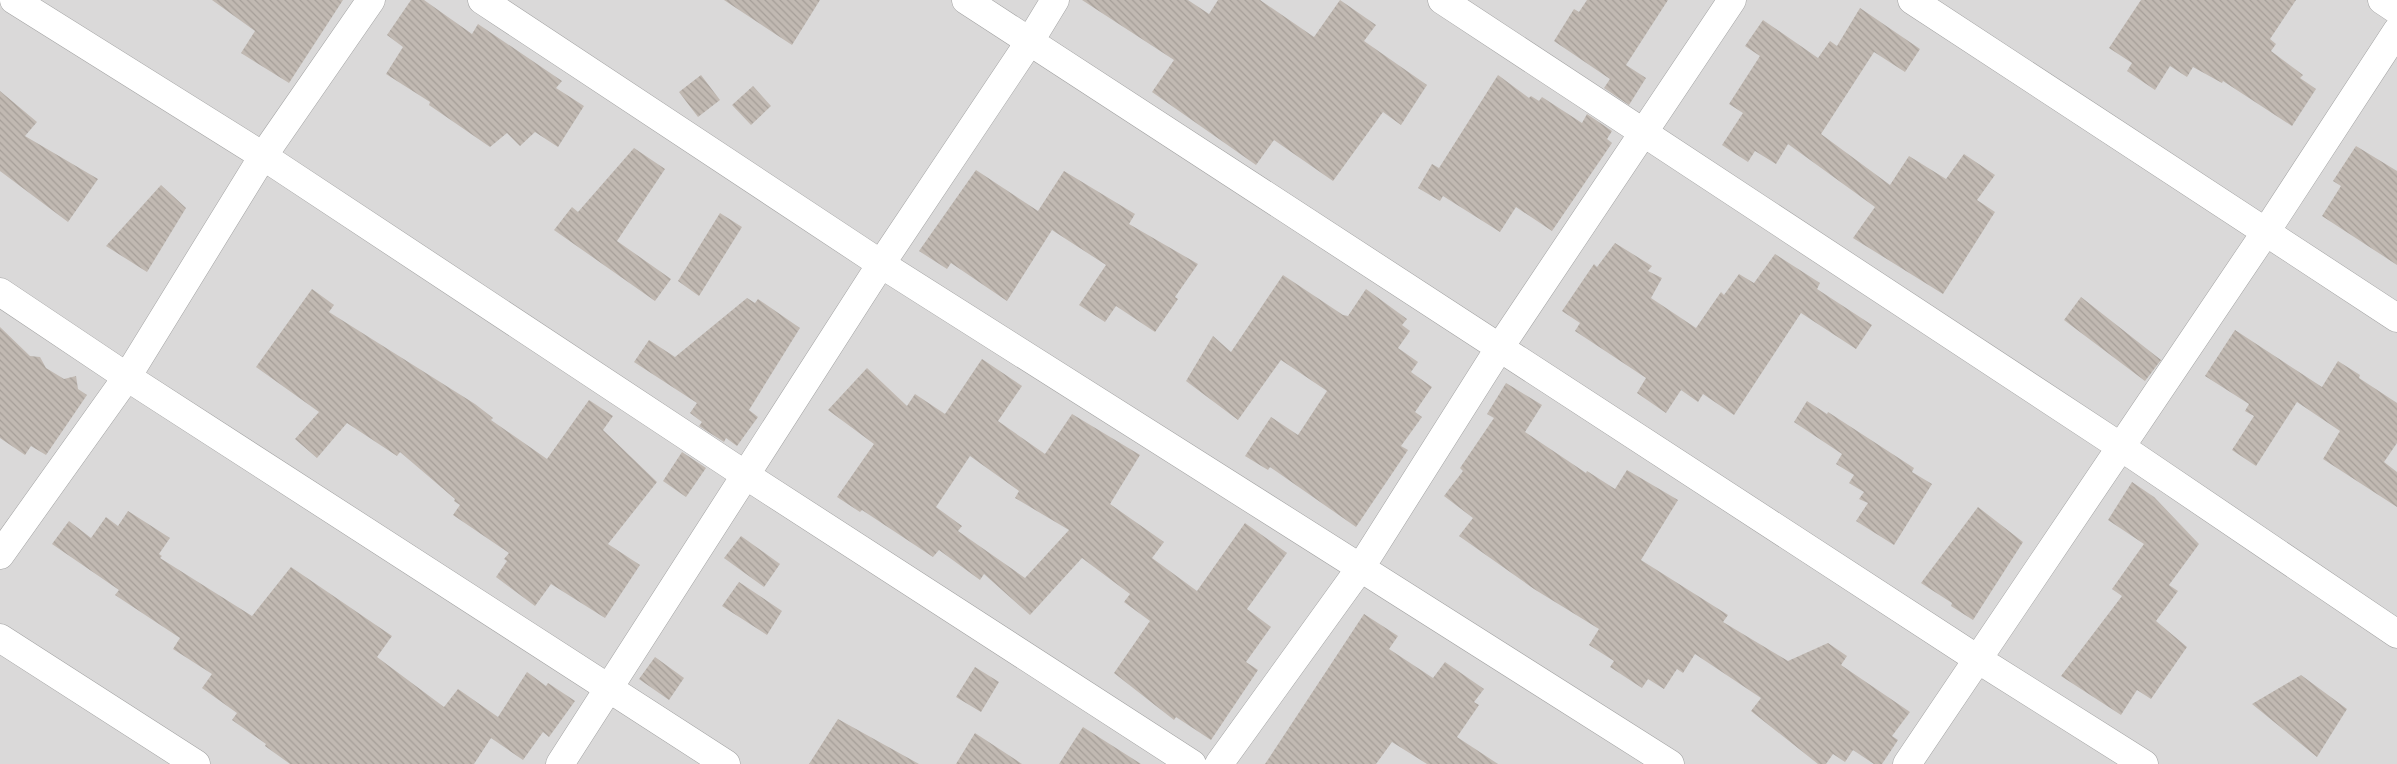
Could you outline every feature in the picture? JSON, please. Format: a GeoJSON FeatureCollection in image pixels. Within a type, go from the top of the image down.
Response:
{"type":"FeatureCollection","features":[{"type":"Feature","properties":{"kind":"street"},"geometry":{"type":"LineString","coordinates":[[14,0],[263,156],[747,476],[1192,764]]}},
{"type":"Feature","properties":{"kind":"street"},"geometry":{"type":"LineString","coordinates":[[0,555],[127,377],[263,156],[371,0]]}},
{"type":"Feature","properties":{"kind":"street"},"geometry":{"type":"LineString","coordinates":[[482,0],[881,264],[1670,764]]}},
{"type":"Feature","properties":{"kind":"street"},"geometry":{"type":"LineString","coordinates":[[966,0],[1979,660],[2144,764]]}},
{"type":"Feature","properties":{"kind":"street"},"geometry":{"type":"LineString","coordinates":[[560,764],[747,476],[881,264],[1030,41],[1054,0]]}},
{"type":"Feature","properties":{"kind":"street"},"geometry":{"type":"LineString","coordinates":[[1442,0],[2121,447],[2397,634]]}},
{"type":"Feature","properties":{"kind":"street"},"geometry":{"type":"LineString","coordinates":[[1219,764],[1361,567],[1500,347],[1732,0]]}},
{"type":"Feature","properties":{"kind":"street"},"geometry":{"type":"LineString","coordinates":[[1912,0],[2397,318]]}},
{"type":"Feature","properties":{"kind":"street"},"geometry":{"type":"LineString","coordinates":[[2382,0],[2397,10]]}},
{"type":"Feature","properties":{"kind":"street"},"geometry":{"type":"LineString","coordinates":[[1907,764],[1979,660],[2265,233],[2397,31]]}},
{"type":"Feature","properties":{"kind":"street"},"geometry":{"type":"LineString","coordinates":[[0,292],[127,377],[610,687],[726,764]]}},
{"type":"Feature","properties":{"kind":"street"},"geometry":{"type":"LineString","coordinates":[[0,638],[196,764]]}},
{"type":"Feature","properties":{"kind":"shaded area"},"geometry":{"type":"Polygon","coordinates":[[[0,0],[2397,0],[2397,764],[0,764],[0,0]]]}},
{"type":"Feature","properties":{"kind":"building"},"geometry":{"type":"Polygon","coordinates":[[[212,0],[343,0],[289,83],[241,53],[255,31],[212,0]]]}},
{"type":"Feature","properties":{"kind":"building"},"geometry":{"type":"Polygon","coordinates":[[[411,0],[424,0],[472,34],[478,24],[562,81],[556,88],[584,106],[558,147],[535,132],[520,146],[507,133],[490,147],[429,105],[430,102],[386,74],[403,47],[387,35],[411,0]]]}},
{"type":"Feature","properties":{"kind":"building"},"geometry":{"type":"Polygon","coordinates":[[[724,0],[820,0],[792,45],[724,0]]]}},
{"type":"Feature","properties":{"kind":"building"},"geometry":{"type":"Polygon","coordinates":[[[1082,0],[1188,0],[1209,14],[1218,0],[1260,0],[1314,37],[1340,0],[1376,25],[1364,41],[1427,85],[1401,125],[1383,112],[1333,181],[1274,140],[1256,165],[1152,92],[1174,60],[1082,0]]]}},
{"type":"Feature","properties":{"kind":"building"},"geometry":{"type":"Polygon","coordinates":[[[1587,0],[1668,0],[1626,65],[1646,78],[1629,105],[1604,88],[1610,79],[1554,41],[1574,9],[1579,12],[1587,0]]]}},
{"type":"Feature","properties":{"kind":"building"},"geometry":{"type":"Polygon","coordinates":[[[2141,0],[2296,0],[2270,39],[2276,44],[2271,51],[2303,75],[2300,78],[2316,89],[2292,126],[2223,81],[2222,83],[2193,67],[2187,77],[2170,66],[2155,90],[2127,71],[2132,63],[2109,48],[2141,0]]]}},
{"type":"Feature","properties":{"kind":"building"},"geometry":{"type":"Polygon","coordinates":[[[1860,8],[1920,49],[1905,72],[1874,52],[1821,134],[1890,185],[1909,156],[1946,179],[1964,154],[1995,175],[1977,200],[1995,212],[1943,294],[1853,238],[1875,207],[1788,144],[1776,164],[1755,151],[1748,162],[1722,145],[1743,113],[1729,104],[1760,56],[1745,46],[1763,20],[1818,58],[1830,41],[1837,46],[1860,8]]]}},
{"type":"Feature","properties":{"kind":"building"},"geometry":{"type":"Polygon","coordinates":[[[701,75],[720,100],[698,117],[679,92],[701,75]]]}},
{"type":"Feature","properties":{"kind":"building"},"geometry":{"type":"Polygon","coordinates":[[[1498,75],[1529,98],[1531,96],[1539,101],[1542,97],[1582,123],[1587,114],[1612,131],[1607,139],[1612,143],[1552,231],[1516,207],[1500,232],[1443,196],[1440,201],[1418,188],[1432,164],[1439,168],[1498,75]]]}},
{"type":"Feature","properties":{"kind":"building"},"geometry":{"type":"Polygon","coordinates":[[[753,86],[771,106],[751,125],[732,105],[753,86]]]}},
{"type":"Feature","properties":{"kind":"building"},"geometry":{"type":"Polygon","coordinates":[[[0,91],[37,122],[25,136],[98,179],[68,222],[0,171],[0,91]]]}},
{"type":"Feature","properties":{"kind":"building"},"geometry":{"type":"Polygon","coordinates":[[[2356,146],[2397,171],[2397,265],[2322,216],[2341,186],[2333,181],[2356,146]]]}},
{"type":"Feature","properties":{"kind":"building"},"geometry":{"type":"Polygon","coordinates":[[[634,148],[665,169],[617,241],[671,279],[655,301],[554,230],[572,207],[578,212],[634,148]]]}},
{"type":"Feature","properties":{"kind":"building"},"geometry":{"type":"Polygon","coordinates":[[[976,170],[1038,211],[1064,171],[1135,214],[1129,224],[1198,264],[1175,297],[1178,299],[1155,332],[1116,306],[1105,322],[1079,305],[1106,265],[1052,230],[1007,301],[951,263],[947,269],[919,251],[976,170]]]}},
{"type":"Feature","properties":{"kind":"building"},"geometry":{"type":"Polygon","coordinates":[[[161,185],[186,208],[147,272],[106,246],[161,185]]]}},
{"type":"Feature","properties":{"kind":"building"},"geometry":{"type":"Polygon","coordinates":[[[720,213],[742,227],[699,296],[678,281],[720,213]]]}},
{"type":"Feature","properties":{"kind":"building"},"geometry":{"type":"Polygon","coordinates":[[[1615,243],[1652,266],[1648,271],[1662,278],[1651,298],[1696,328],[1721,292],[1724,295],[1739,274],[1754,283],[1775,254],[1820,283],[1817,289],[1872,325],[1856,349],[1801,313],[1734,415],[1703,394],[1698,402],[1681,390],[1666,413],[1637,393],[1646,378],[1575,331],[1580,323],[1562,311],[1594,264],[1597,267],[1615,243]]]}},
{"type":"Feature","properties":{"kind":"building"},"geometry":{"type":"Polygon","coordinates":[[[1283,275],[1343,315],[1348,316],[1366,289],[1407,319],[1402,325],[1410,331],[1398,348],[1418,362],[1411,372],[1432,387],[1415,412],[1422,417],[1401,446],[1408,450],[1356,527],[1270,467],[1268,470],[1245,456],[1271,417],[1298,435],[1327,391],[1281,360],[1238,420],[1186,381],[1213,336],[1231,352],[1283,275]]]}},
{"type":"Feature","properties":{"kind":"building"},"geometry":{"type":"Polygon","coordinates":[[[312,289],[334,305],[329,312],[475,404],[493,418],[491,420],[547,459],[589,400],[613,416],[603,430],[657,482],[608,544],[640,565],[605,618],[551,584],[535,606],[496,577],[507,561],[504,559],[509,553],[453,515],[460,505],[454,501],[455,499],[400,452],[397,456],[347,423],[317,458],[295,439],[319,412],[256,367],[312,289]]]}},
{"type":"Feature","properties":{"kind":"building"},"geometry":{"type":"Polygon","coordinates":[[[2081,297],[2161,360],[2145,381],[2064,320],[2081,297]]]}},
{"type":"Feature","properties":{"kind":"building"},"geometry":{"type":"Polygon","coordinates":[[[747,298],[755,303],[758,299],[800,328],[749,410],[758,417],[737,446],[726,438],[724,442],[699,426],[702,422],[690,413],[697,403],[634,362],[649,340],[675,357],[747,298]]]}},
{"type":"Feature","properties":{"kind":"building"},"geometry":{"type":"Polygon","coordinates":[[[0,327],[30,356],[40,357],[46,368],[64,379],[76,376],[78,389],[87,395],[46,455],[31,446],[25,455],[0,438],[0,327]]]}},
{"type":"Feature","properties":{"kind":"building"},"geometry":{"type":"Polygon","coordinates":[[[2235,330],[2322,387],[2338,361],[2360,375],[2359,378],[2397,403],[2397,443],[2384,462],[2397,472],[2397,507],[2323,459],[2340,431],[2297,402],[2256,466],[2232,450],[2254,416],[2245,411],[2249,404],[2205,376],[2235,330]]]}},
{"type":"Feature","properties":{"kind":"building"},"geometry":{"type":"Polygon","coordinates":[[[982,359],[1022,386],[998,421],[1045,454],[1072,414],[1140,455],[1110,504],[1164,542],[1152,558],[1197,591],[1245,523],[1287,553],[1247,609],[1271,627],[1246,662],[1258,670],[1211,740],[1176,717],[1174,720],[1114,673],[1150,621],[1124,602],[1130,594],[1082,558],[1030,615],[984,574],[980,580],[939,550],[933,557],[862,510],[860,512],[837,497],[874,444],[828,410],[867,368],[907,406],[915,394],[945,414],[982,359]],[[970,456],[936,507],[962,526],[958,531],[1025,578],[1069,530],[1015,498],[1019,491],[970,456]]]}},
{"type":"Feature","properties":{"kind":"building"},"geometry":{"type":"Polygon","coordinates":[[[1506,383],[1542,405],[1525,432],[1586,473],[1587,471],[1615,489],[1627,470],[1678,500],[1641,560],[1728,615],[1723,622],[1788,661],[1828,643],[1847,656],[1841,665],[1910,712],[1892,736],[1898,740],[1882,764],[1874,764],[1853,750],[1845,762],[1833,754],[1826,764],[1818,764],[1751,711],[1761,698],[1695,654],[1683,673],[1677,669],[1664,689],[1648,679],[1642,688],[1610,667],[1614,661],[1589,645],[1599,629],[1534,589],[1459,536],[1473,518],[1444,496],[1463,471],[1460,468],[1494,418],[1487,414],[1506,383]]]}},
{"type":"Feature","properties":{"kind":"building"},"geometry":{"type":"Polygon","coordinates":[[[1807,401],[1827,414],[1828,412],[1914,468],[1912,472],[1932,484],[1894,545],[1856,521],[1868,503],[1859,499],[1864,492],[1849,483],[1854,475],[1836,464],[1842,454],[1794,422],[1807,401]]]}},
{"type":"Feature","properties":{"kind":"building"},"geometry":{"type":"Polygon","coordinates":[[[682,452],[706,468],[686,497],[663,481],[682,452]]]}},
{"type":"Feature","properties":{"kind":"building"},"geometry":{"type":"Polygon","coordinates":[[[2132,482],[2154,497],[2199,544],[2169,585],[2178,591],[2156,621],[2187,647],[2151,699],[2137,690],[2121,715],[2061,676],[2122,596],[2112,589],[2144,544],[2108,520],[2132,482]]]}},
{"type":"Feature","properties":{"kind":"building"},"geometry":{"type":"Polygon","coordinates":[[[1978,507],[2023,542],[1973,620],[1951,606],[1952,603],[1921,583],[1978,507]]]}},
{"type":"Feature","properties":{"kind":"building"},"geometry":{"type":"Polygon","coordinates":[[[128,511],[170,538],[159,554],[162,556],[160,558],[252,616],[291,567],[392,636],[377,657],[444,707],[458,689],[498,717],[527,672],[546,686],[548,683],[575,701],[549,737],[543,732],[523,760],[491,738],[474,764],[290,764],[232,720],[237,713],[202,688],[212,674],[173,649],[180,638],[115,595],[119,590],[52,544],[69,521],[91,538],[106,517],[118,526],[128,511]]]}},
{"type":"Feature","properties":{"kind":"building"},"geometry":{"type":"Polygon","coordinates":[[[741,536],[780,564],[764,587],[724,558],[741,536]]]}},
{"type":"Feature","properties":{"kind":"building"},"geometry":{"type":"Polygon","coordinates":[[[739,582],[782,611],[767,635],[722,606],[739,582]]]}},
{"type":"Feature","properties":{"kind":"building"},"geometry":{"type":"Polygon","coordinates":[[[1364,614],[1398,636],[1389,649],[1433,678],[1445,662],[1484,689],[1474,702],[1479,705],[1457,737],[1498,764],[1427,764],[1392,742],[1376,764],[1265,764],[1364,614]]]}},
{"type":"Feature","properties":{"kind":"building"},"geometry":{"type":"Polygon","coordinates":[[[655,657],[684,678],[669,700],[639,679],[655,657]]]}},
{"type":"Feature","properties":{"kind":"building"},"geometry":{"type":"Polygon","coordinates":[[[975,667],[999,682],[981,712],[956,697],[975,667]]]}},
{"type":"Feature","properties":{"kind":"building"},"geometry":{"type":"Polygon","coordinates":[[[2301,675],[2347,709],[2317,757],[2252,704],[2301,675]]]}},
{"type":"Feature","properties":{"kind":"building"},"geometry":{"type":"Polygon","coordinates":[[[838,719],[919,764],[809,764],[838,719]]]}},
{"type":"Feature","properties":{"kind":"building"},"geometry":{"type":"Polygon","coordinates":[[[1083,727],[1141,764],[1059,764],[1083,727]]]}},
{"type":"Feature","properties":{"kind":"building"},"geometry":{"type":"Polygon","coordinates":[[[975,733],[1022,764],[956,764],[975,733]]]}}]}
